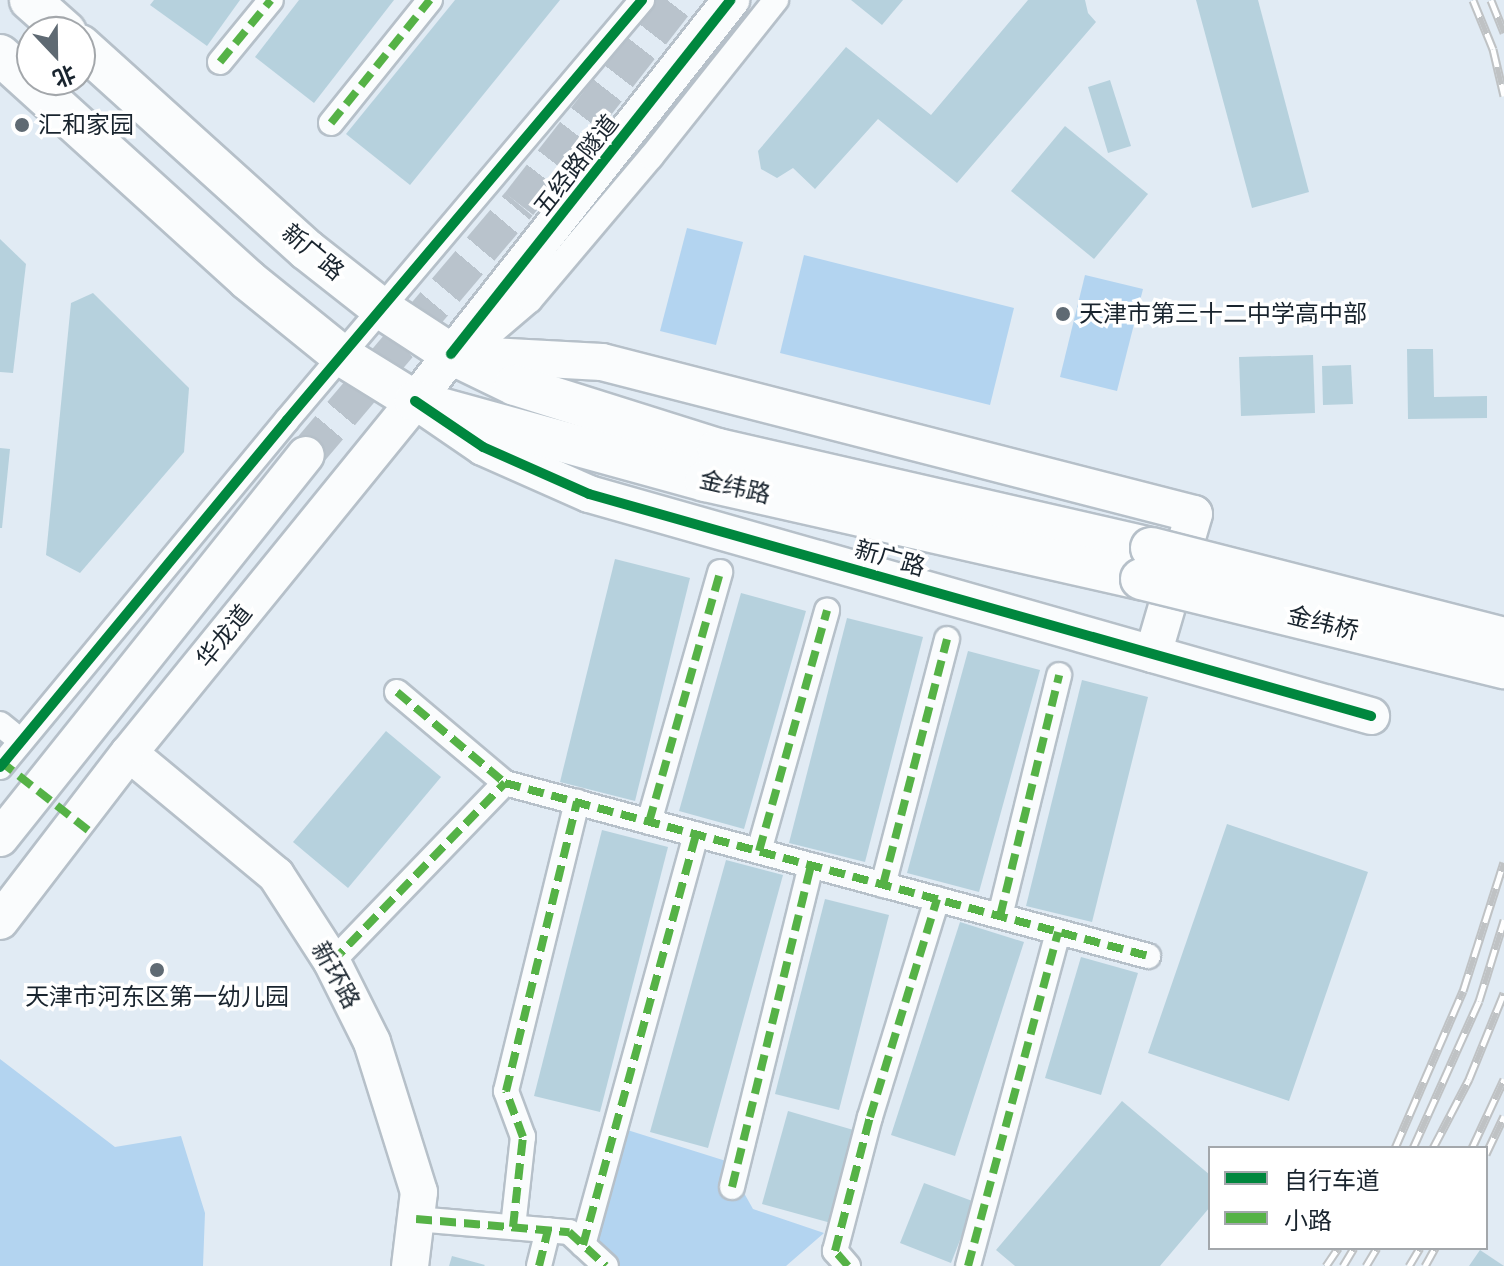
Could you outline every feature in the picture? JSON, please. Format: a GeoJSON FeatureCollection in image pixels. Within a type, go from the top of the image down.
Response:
{"type":"FeatureCollection","features":[{"type":"Feature","properties":{"kind":"main road"},"geometry":{"type":"LineString","coordinates":[[30,0],[48,16]]}},
{"type":"Feature","properties":{"kind":"main road"},"geometry":{"type":"LineString","coordinates":[[0,55],[248,280],[342,356]]}},
{"type":"Feature","properties":{"kind":"main road","name":"新广路"},"geometry":{"type":"LineString","coordinates":[[96,59],[307,250],[382,309],[451,354]]}},
{"type":"Feature","properties":{"kind":"main road","name":"金纬路"},"geometry":{"type":"LineString","coordinates":[[451,354],[515,385],[560,402],[718,449],[1146,563]]}},
{"type":"Feature","properties":{"kind":"main road","name":"金纬路"},"geometry":{"type":"LineString","coordinates":[[342,356],[415,401],[705,481],[1146,563]]}},
{"type":"Feature","properties":{"kind":"main road","name":"金纬桥"},"geometry":{"type":"LineString","coordinates":[[1146,563],[1504,638]]}},
{"type":"Feature","properties":{"kind":"main road","name":"金纬桥"},"geometry":{"type":"LineString","coordinates":[[1146,563],[1504,668]]}},
{"type":"Feature","properties":{"kind":"street"},"geometry":{"type":"LineString","coordinates":[[220,62],[271,0]]}},
{"type":"Feature","properties":{"kind":"street"},"geometry":{"type":"LineString","coordinates":[[331,123],[430,0]]}},
{"type":"Feature","properties":{"kind":"street"},"geometry":{"type":"LineString","coordinates":[[0,767],[642,0]]}},
{"type":"Feature","properties":{"kind":"street","name":"五经路隧道"},"geometry":{"type":"LineString","coordinates":[[451,354],[731,0]]}},
{"type":"Feature","properties":{"kind":"street"},"geometry":{"type":"LineString","coordinates":[[451,354],[495,330],[530,300],[651,157],[776,0]]}},
{"type":"Feature","properties":{"kind":"street"},"geometry":{"type":"LineString","coordinates":[[451,354],[602,362],[1194,514],[1153,654]]}},
{"type":"Feature","properties":{"kind":"street","name":"华龙道"},"geometry":{"type":"LineString","coordinates":[[0,921],[129,753],[451,354]]}},
{"type":"Feature","properties":{"kind":"street","name":"新广路"},"geometry":{"type":"LineString","coordinates":[[415,401],[483,447],[589,494],[1371,716]]}},
{"type":"Feature","properties":{"kind":"street"},"geometry":{"type":"LineString","coordinates":[[0,838],[306,455]]}},
{"type":"Feature","properties":{"kind":"street"},"geometry":{"type":"LineString","coordinates":[[649,822],[720,572]]}},
{"type":"Feature","properties":{"kind":"street"},"geometry":{"type":"LineString","coordinates":[[759,851],[827,610]]}},
{"type":"Feature","properties":{"kind":"street"},"geometry":{"type":"LineString","coordinates":[[883,885],[947,639]]}},
{"type":"Feature","properties":{"kind":"street"},"geometry":{"type":"LineString","coordinates":[[1000,916],[1059,675]]}},
{"type":"Feature","properties":{"kind":"street"},"geometry":{"type":"LineString","coordinates":[[397,692],[505,783],[1148,956]]}},
{"type":"Feature","properties":{"kind":"street"},"geometry":{"type":"LineString","coordinates":[[0,724],[21,741]]}},
{"type":"Feature","properties":{"kind":"street","name":"新环路"},"geometry":{"type":"LineString","coordinates":[[129,753],[276,875],[332,962],[372,1042],[419,1192],[410,1266]]}},
{"type":"Feature","properties":{"kind":"street"},"geometry":{"type":"LineString","coordinates":[[332,962],[505,783]]}},
{"type":"Feature","properties":{"kind":"street"},"geometry":{"type":"LineString","coordinates":[[513,1227],[523,1137],[506,1091],[577,802]]}},
{"type":"Feature","properties":{"kind":"street"},"geometry":{"type":"LineString","coordinates":[[583,1245],[696,834]]}},
{"type":"Feature","properties":{"kind":"street"},"geometry":{"type":"LineString","coordinates":[[732,1187],[811,866]]}},
{"type":"Feature","properties":{"kind":"street"},"geometry":{"type":"LineString","coordinates":[[848,1266],[835,1251],[870,1117],[937,899]]}},
{"type":"Feature","properties":{"kind":"street"},"geometry":{"type":"LineString","coordinates":[[968,1266],[1058,932]]}},
{"type":"Feature","properties":{"kind":"street"},"geometry":{"type":"LineString","coordinates":[[416,1219],[569,1232],[606,1266]]}},
{"type":"Feature","properties":{"kind":"street"},"geometry":{"type":"LineString","coordinates":[[539,1266],[548,1230]]}},
{"type":"Feature","properties":{"kind":"shaded area"},"geometry":{"type":"Polygon","coordinates":[[[687,228],[743,242],[716,345],[660,331],[687,228]]]}},
{"type":"Feature","properties":{"kind":"shaded area"},"geometry":{"type":"Polygon","coordinates":[[[804,255],[1014,308],[990,405],[780,353],[804,255]]]}},
{"type":"Feature","properties":{"kind":"shaded area"},"geometry":{"type":"Polygon","coordinates":[[[1085,275],[1143,289],[1117,391],[1060,377],[1085,275]]]}},
{"type":"Feature","properties":{"kind":"shaded area"},"geometry":{"type":"Polygon","coordinates":[[[0,1059],[115,1147],[181,1136],[205,1213],[203,1266],[0,1266],[0,1059]]]}},
{"type":"Feature","properties":{"kind":"shaded area"},"geometry":{"type":"Polygon","coordinates":[[[621,1128],[726,1161],[753,1209],[824,1233],[786,1266],[610,1266],[588,1245],[621,1128]]]}},
{"type":"Feature","properties":{"kind":"building"},"geometry":{"type":"Polygon","coordinates":[[[154,0],[240,0],[207,46],[150,5],[154,0]]]}},
{"type":"Feature","properties":{"kind":"building"},"geometry":{"type":"Polygon","coordinates":[[[299,0],[394,0],[314,103],[255,57],[299,0]]]}},
{"type":"Feature","properties":{"kind":"building"},"geometry":{"type":"Polygon","coordinates":[[[455,0],[560,0],[410,185],[346,134],[455,0]]]}},
{"type":"Feature","properties":{"kind":"building"},"geometry":{"type":"Polygon","coordinates":[[[851,0],[903,0],[882,25],[851,0]]]}},
{"type":"Feature","properties":{"kind":"building"},"geometry":{"type":"Polygon","coordinates":[[[1028,0],[1085,0],[1088,13],[1096,22],[957,183],[878,119],[815,189],[793,168],[777,178],[761,169],[758,151],[846,47],[931,115],[1028,0]]]}},
{"type":"Feature","properties":{"kind":"building"},"geometry":{"type":"Polygon","coordinates":[[[1196,0],[1258,0],[1309,192],[1252,208],[1196,0]]]}},
{"type":"Feature","properties":{"kind":"building"},"geometry":{"type":"Polygon","coordinates":[[[1110,80],[1131,146],[1108,153],[1088,87],[1110,80]]]}},
{"type":"Feature","properties":{"kind":"building"},"geometry":{"type":"Polygon","coordinates":[[[1065,126],[1148,194],[1094,259],[1011,191],[1065,126]]]}},
{"type":"Feature","properties":{"kind":"building"},"geometry":{"type":"Polygon","coordinates":[[[0,239],[26,264],[13,373],[0,372],[0,239]]]}},
{"type":"Feature","properties":{"kind":"building"},"geometry":{"type":"Polygon","coordinates":[[[93,293],[189,388],[184,452],[80,573],[46,555],[71,303],[93,293]]]}},
{"type":"Feature","properties":{"kind":"building"},"geometry":{"type":"Polygon","coordinates":[[[1407,349],[1433,349],[1434,397],[1487,396],[1487,418],[1408,419],[1407,349]]]}},
{"type":"Feature","properties":{"kind":"building"},"geometry":{"type":"Polygon","coordinates":[[[1313,355],[1315,413],[1241,416],[1239,357],[1313,355]]]}},
{"type":"Feature","properties":{"kind":"building"},"geometry":{"type":"Polygon","coordinates":[[[1351,365],[1353,404],[1323,405],[1322,366],[1351,365]]]}},
{"type":"Feature","properties":{"kind":"building"},"geometry":{"type":"Polygon","coordinates":[[[0,448],[10,449],[2,528],[0,528],[0,448]]]}},
{"type":"Feature","properties":{"kind":"building"},"geometry":{"type":"Polygon","coordinates":[[[615,559],[690,578],[635,801],[560,782],[615,559]]]}},
{"type":"Feature","properties":{"kind":"building"},"geometry":{"type":"Polygon","coordinates":[[[741,593],[806,611],[744,829],[679,811],[741,593]]]}},
{"type":"Feature","properties":{"kind":"building"},"geometry":{"type":"Polygon","coordinates":[[[847,618],[923,637],[865,862],[789,843],[847,618]]]}},
{"type":"Feature","properties":{"kind":"building"},"geometry":{"type":"Polygon","coordinates":[[[968,651],[1040,670],[979,892],[907,873],[968,651]]]}},
{"type":"Feature","properties":{"kind":"building"},"geometry":{"type":"Polygon","coordinates":[[[1082,680],[1148,697],[1092,922],[1026,906],[1082,680]]]}},
{"type":"Feature","properties":{"kind":"building"},"geometry":{"type":"Polygon","coordinates":[[[386,731],[441,777],[348,888],[293,842],[386,731]]]}},
{"type":"Feature","properties":{"kind":"building"},"geometry":{"type":"Polygon","coordinates":[[[1227,824],[1368,872],[1289,1101],[1148,1053],[1227,824]]]}},
{"type":"Feature","properties":{"kind":"building"},"geometry":{"type":"Polygon","coordinates":[[[602,830],[668,847],[600,1112],[534,1096],[602,830]]]}},
{"type":"Feature","properties":{"kind":"building"},"geometry":{"type":"Polygon","coordinates":[[[726,860],[783,875],[708,1148],[650,1132],[726,860]]]}},
{"type":"Feature","properties":{"kind":"building"},"geometry":{"type":"Polygon","coordinates":[[[825,899],[889,915],[839,1110],[775,1094],[825,899]]]}},
{"type":"Feature","properties":{"kind":"building"},"geometry":{"type":"Polygon","coordinates":[[[960,922],[1024,942],[955,1156],[891,1135],[960,922]]]}},
{"type":"Feature","properties":{"kind":"building"},"geometry":{"type":"Polygon","coordinates":[[[1081,957],[1138,973],[1101,1095],[1045,1078],[1081,957]]]}},
{"type":"Feature","properties":{"kind":"building"},"geometry":{"type":"Polygon","coordinates":[[[1122,1101],[1208,1173],[1208,1209],[1160,1266],[1015,1266],[996,1250],[1122,1101]]]}},
{"type":"Feature","properties":{"kind":"building"},"geometry":{"type":"Polygon","coordinates":[[[788,1111],[857,1131],[831,1223],[762,1204],[788,1111]]]}},
{"type":"Feature","properties":{"kind":"building"},"geometry":{"type":"Polygon","coordinates":[[[924,1183],[975,1202],[951,1263],[900,1243],[924,1183]]]}},
{"type":"Feature","properties":{"kind":"building"},"geometry":{"type":"Polygon","coordinates":[[[1480,1250],[1504,1266],[1469,1266],[1480,1250]]]}},
{"type":"Feature","properties":{"kind":"building"},"geometry":{"type":"Polygon","coordinates":[[[452,1256],[485,1265],[449,1266],[452,1256]]]}},
{"type":"Feature","properties":{"kind":"tunnel"},"geometry":{"type":"LineString","coordinates":[[306,455],[519,204],[678,0]]}},
{"type":"Feature","properties":{"kind":"railway"},"geometry":{"type":"LineString","coordinates":[[1473,0],[1493,49],[1504,96]]}},
{"type":"Feature","properties":{"kind":"railway"},"geometry":{"type":"LineString","coordinates":[[1491,0],[1504,33]]}},
{"type":"Feature","properties":{"kind":"railway"},"geometry":{"type":"LineString","coordinates":[[1396,1146],[1463,991],[1504,862]]}},
{"type":"Feature","properties":{"kind":"railway"},"geometry":{"type":"LineString","coordinates":[[1414,1146],[1479,1001],[1504,920]]}},
{"type":"Feature","properties":{"kind":"railway"},"geometry":{"type":"LineString","coordinates":[[1434,1146],[1469,1079],[1504,993]]}},
{"type":"Feature","properties":{"kind":"railway"},"geometry":{"type":"LineString","coordinates":[[1473,1146],[1504,1079]]}},
{"type":"Feature","properties":{"kind":"railway"},"geometry":{"type":"LineString","coordinates":[[1488,1150],[1504,1116]]}},
{"type":"Feature","properties":{"kind":"railway"},"geometry":{"type":"LineString","coordinates":[[1326,1266],[1337,1250]]}},
{"type":"Feature","properties":{"kind":"railway"},"geometry":{"type":"LineString","coordinates":[[1343,1266],[1353,1250]]}},
{"type":"Feature","properties":{"kind":"railway"},"geometry":{"type":"LineString","coordinates":[[1366,1266],[1376,1250]]}},
{"type":"Feature","properties":{"kind":"railway"},"geometry":{"type":"LineString","coordinates":[[1409,1266],[1419,1250]]}},
{"type":"Feature","properties":{"kind":"railway"},"geometry":{"type":"LineString","coordinates":[[1425,1266],[1434,1250]]}},
{"type":"Feature","properties":{"kind":"marked path"},"geometry":{"type":"LineString","coordinates":[[220,62],[271,0]]}},
{"type":"Feature","properties":{"kind":"marked path"},"geometry":{"type":"LineString","coordinates":[[331,123],[430,0]]}},
{"type":"Feature","properties":{"kind":"marked path"},"geometry":{"type":"LineString","coordinates":[[649,822],[720,572]]}},
{"type":"Feature","properties":{"kind":"marked path"},"geometry":{"type":"LineString","coordinates":[[759,851],[827,610]]}},
{"type":"Feature","properties":{"kind":"marked path"},"geometry":{"type":"LineString","coordinates":[[883,885],[947,639]]}},
{"type":"Feature","properties":{"kind":"marked path"},"geometry":{"type":"LineString","coordinates":[[1000,916],[1059,675]]}},
{"type":"Feature","properties":{"kind":"marked path"},"geometry":{"type":"LineString","coordinates":[[397,692],[505,783]]}},
{"type":"Feature","properties":{"kind":"marked path"},"geometry":{"type":"LineString","coordinates":[[0,761],[93,834]]}},
{"type":"Feature","properties":{"kind":"marked path"},"geometry":{"type":"LineString","coordinates":[[332,962],[505,783],[1148,956]]}},
{"type":"Feature","properties":{"kind":"marked path"},"geometry":{"type":"LineString","coordinates":[[513,1227],[523,1137],[506,1091],[577,802]]}},
{"type":"Feature","properties":{"kind":"marked path"},"geometry":{"type":"LineString","coordinates":[[583,1245],[696,834]]}},
{"type":"Feature","properties":{"kind":"marked path"},"geometry":{"type":"LineString","coordinates":[[732,1187],[811,866]]}},
{"type":"Feature","properties":{"kind":"marked path"},"geometry":{"type":"LineString","coordinates":[[848,1266],[835,1251],[870,1117],[937,899]]}},
{"type":"Feature","properties":{"kind":"marked path"},"geometry":{"type":"LineString","coordinates":[[968,1266],[1058,932]]}},
{"type":"Feature","properties":{"kind":"marked path"},"geometry":{"type":"LineString","coordinates":[[416,1219],[569,1232],[606,1266]]}},
{"type":"Feature","properties":{"kind":"marked path"},"geometry":{"type":"LineString","coordinates":[[539,1266],[548,1230]]}},
{"type":"Feature","properties":{"kind":"cycle path"},"geometry":{"type":"LineString","coordinates":[[0,767],[287,420],[642,0]]}},
{"type":"Feature","properties":{"kind":"cycle path"},"geometry":{"type":"LineString","coordinates":[[451,354],[731,0]]}},
{"type":"Feature","properties":{"kind":"cycle path"},"geometry":{"type":"LineString","coordinates":[[415,401],[483,447],[589,494],[1371,716]]}},
{"type":"Feature","properties":{"kind":"place","name":"汇和家园"},"geometry":{"type":"Point","coordinates":[22,125]}},
{"type":"Feature","properties":{"kind":"place","name":"天津市第三十二中学高中部"},"geometry":{"type":"Point","coordinates":[1063,314]}},
{"type":"Feature","properties":{"kind":"place","name":"天津市河东区第一幼儿园"},"geometry":{"type":"Point","coordinates":[157,970]}}]}
